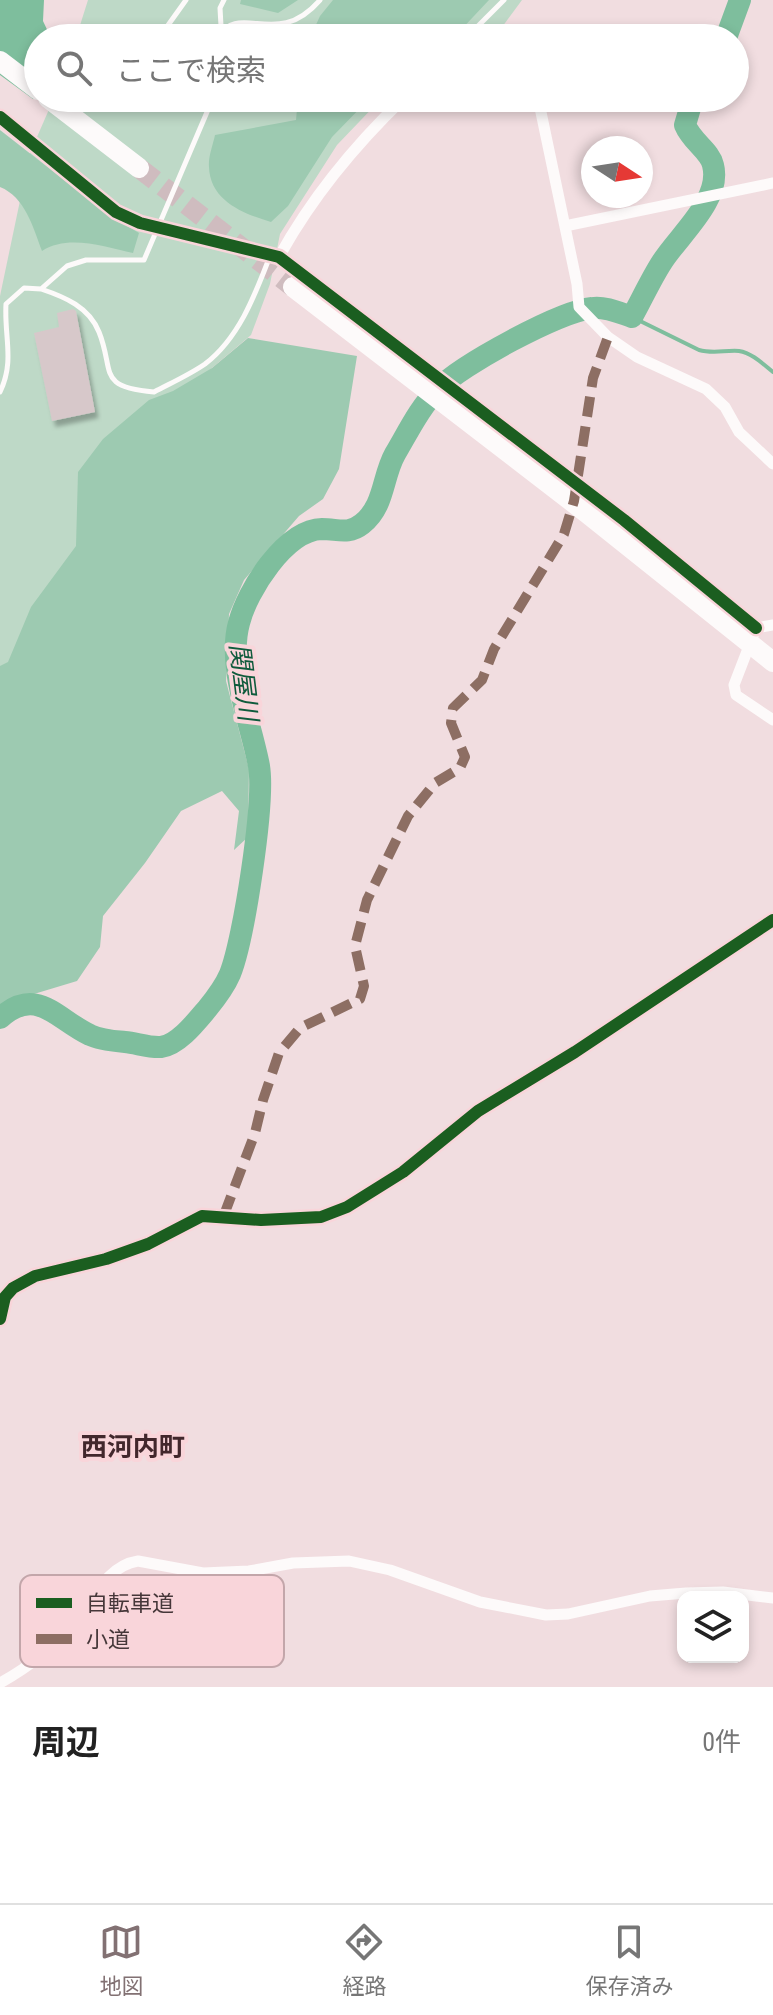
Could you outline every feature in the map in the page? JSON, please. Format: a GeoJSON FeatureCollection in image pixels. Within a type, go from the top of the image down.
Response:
{"type":"FeatureCollection","features":[{"type":"Feature","properties":{"kind":"highway"},"geometry":{"type":"LineString","coordinates":[[0,61],[24,79]]}},
{"type":"Feature","properties":{"kind":"highway"},"geometry":{"type":"LineString","coordinates":[[66,112],[139,168]]}},
{"type":"Feature","properties":{"kind":"highway"},"geometry":{"type":"LineString","coordinates":[[296,279],[328,312],[768,658]]}},
{"type":"Feature","properties":{"kind":"street"},"geometry":{"type":"LineString","coordinates":[[275,256],[310,204],[354,148],[390,112]]}},
{"type":"Feature","properties":{"kind":"street"},"geometry":{"type":"LineString","coordinates":[[541,112],[577,284],[579,307],[608,337],[637,357],[706,389],[725,407],[739,432],[773,464]]}},
{"type":"Feature","properties":{"kind":"street"},"geometry":{"type":"LineString","coordinates":[[0,117],[116,212],[140,223],[275,256],[296,279],[624,520],[756,628],[773,625]]}},
{"type":"Feature","properties":{"kind":"street"},"geometry":{"type":"LineString","coordinates":[[565,226],[773,183]]}},
{"type":"Feature","properties":{"kind":"street"},"geometry":{"type":"LineString","coordinates":[[756,628],[734,685],[736,695],[773,720]]}},
{"type":"Feature","properties":{"kind":"street"},"geometry":{"type":"LineString","coordinates":[[0,1319],[5,1297],[13,1288],[35,1276],[148,1244],[202,1216],[261,1220],[321,1217],[347,1207],[403,1172],[478,1111],[575,1052],[773,920]]}},
{"type":"Feature","properties":{"kind":"street"},"geometry":{"type":"LineString","coordinates":[[112,1575],[127,1563],[138,1561],[203,1573],[249,1571],[293,1563],[349,1561],[390,1570],[480,1602],[546,1615],[568,1614],[650,1596],[686,1593],[723,1592],[773,1598]]}},
{"type":"Feature","properties":{"kind":"street"},"geometry":{"type":"LineString","coordinates":[[0,1683],[23,1667]]}},
{"type":"Feature","properties":{"kind":"lane"},"geometry":{"type":"LineString","coordinates":[[169,24],[186,0]]}},
{"type":"Feature","properties":{"kind":"lane"},"geometry":{"type":"LineString","coordinates":[[221,24],[220,8],[224,0]]}},
{"type":"Feature","properties":{"kind":"lane"},"geometry":{"type":"LineString","coordinates":[[224,24],[240,14],[282,22],[299,17],[320,0]]}},
{"type":"Feature","properties":{"kind":"lane"},"geometry":{"type":"LineString","coordinates":[[480,24],[504,0]]}},
{"type":"Feature","properties":{"kind":"lane"},"geometry":{"type":"LineString","coordinates":[[41,289],[67,266],[86,260],[144,260],[207,112]]}},
{"type":"Feature","properties":{"kind":"lane"},"geometry":{"type":"LineString","coordinates":[[0,392],[10,362],[6,304],[24,288],[41,289],[71,301],[92,320],[100,333],[110,377],[122,385],[154,392],[205,364],[236,330],[275,256]]}},
{"type":"Feature","properties":{"kind":"shaded area"},"geometry":{"type":"Polygon","coordinates":[[[0,0],[44,0],[44,24],[24,24],[24,92],[0,75],[0,0]]]}},
{"type":"Feature","properties":{"kind":"shaded area"},"geometry":{"type":"Polygon","coordinates":[[[88,0],[522,0],[504,24],[80,24],[88,0]]]}},
{"type":"Feature","properties":{"kind":"shaded area"},"geometry":{"type":"Polygon","coordinates":[[[241,0],[298,0],[278,13],[240,4],[241,0]]]}},
{"type":"Feature","properties":{"kind":"shaded area"},"geometry":{"type":"Polygon","coordinates":[[[333,0],[489,0],[466,24],[316,24],[333,0]]]}},
{"type":"Feature","properties":{"kind":"shaded area"},"geometry":{"type":"Polygon","coordinates":[[[48,112],[369,112],[337,145],[280,234],[270,284],[251,335],[181,394],[0,690],[0,296],[30,153],[48,112]]]}},
{"type":"Feature","properties":{"kind":"shaded area"},"geometry":{"type":"Polygon","coordinates":[[[297,112],[356,112],[332,137],[288,206],[271,222],[230,204],[215,189],[211,179],[210,155],[215,135],[296,120],[297,112]]]}},
{"type":"Feature","properties":{"kind":"shaded area"},"geometry":{"type":"Polygon","coordinates":[[[0,130],[110,216],[139,233],[133,253],[75,243],[63,243],[42,251],[22,205],[0,187],[0,130]]]}},
{"type":"Feature","properties":{"kind":"shaded area"},"geometry":{"type":"Polygon","coordinates":[[[248,338],[357,356],[339,469],[323,499],[299,516],[244,580],[229,614],[226,681],[249,769],[248,837],[234,850],[239,811],[222,791],[181,811],[103,916],[100,947],[77,981],[24,997],[0,1008],[0,666],[8,662],[31,607],[76,546],[78,472],[103,439],[149,400],[173,391],[212,368],[248,338]]]}},
{"type":"Feature","properties":{"kind":"building"},"geometry":{"type":"Polygon","coordinates":[[[76,311],[95,412],[52,421],[34,333],[59,327],[57,313],[76,311]]]}},
{"type":"Feature","properties":{"kind":"waterway","name":"関屋川"},"geometry":{"type":"LineString","coordinates":[[731,24],[740,0]]}},
{"type":"Feature","properties":{"kind":"waterway","name":"関屋川"},"geometry":{"type":"LineString","coordinates":[[0,1018],[25,1004],[36,1005],[94,1037],[161,1047],[174,1042],[186,1032],[217,997],[236,956],[252,870],[259,809],[259,766],[236,658],[239,623],[250,595],[270,564],[295,540],[308,532],[322,529],[352,529],[369,517],[379,500],[391,463],[410,429],[432,396],[450,379],[512,341],[577,311],[602,308],[632,317],[662,262],[697,216],[711,191],[713,165],[685,125],[689,112]]}},
{"type":"Feature","properties":{"kind":"waterway"},"geometry":{"type":"LineString","coordinates":[[632,317],[699,350],[744,352],[773,372]]}},
{"type":"Feature","properties":{"kind":"tunnel"},"geometry":{"type":"LineString","coordinates":[[139,168],[293,287]]}},
{"type":"Feature","properties":{"kind":"marked path"},"geometry":{"type":"LineString","coordinates":[[224,1215],[255,1133],[279,1053],[300,1028],[360,999],[364,986],[355,946],[367,900],[408,816],[435,783],[460,768],[465,757],[451,723],[453,708],[482,680],[494,649],[564,534],[574,501],[593,378],[608,337]]}},
{"type":"Feature","properties":{"kind":"cycle path"},"geometry":{"type":"LineString","coordinates":[[0,117],[116,212],[140,223],[279,257],[624,520],[756,628]]}},
{"type":"Feature","properties":{"kind":"cycle path"},"geometry":{"type":"LineString","coordinates":[[0,1319],[5,1297],[13,1288],[35,1276],[106,1259],[148,1244],[202,1216],[261,1220],[321,1217],[347,1207],[403,1172],[478,1111],[575,1052],[773,920]]}},
{"type":"Feature","properties":{"kind":"district","name":"西河内町"},"geometry":{"type":"Point","coordinates":[133,1447]}}]}
